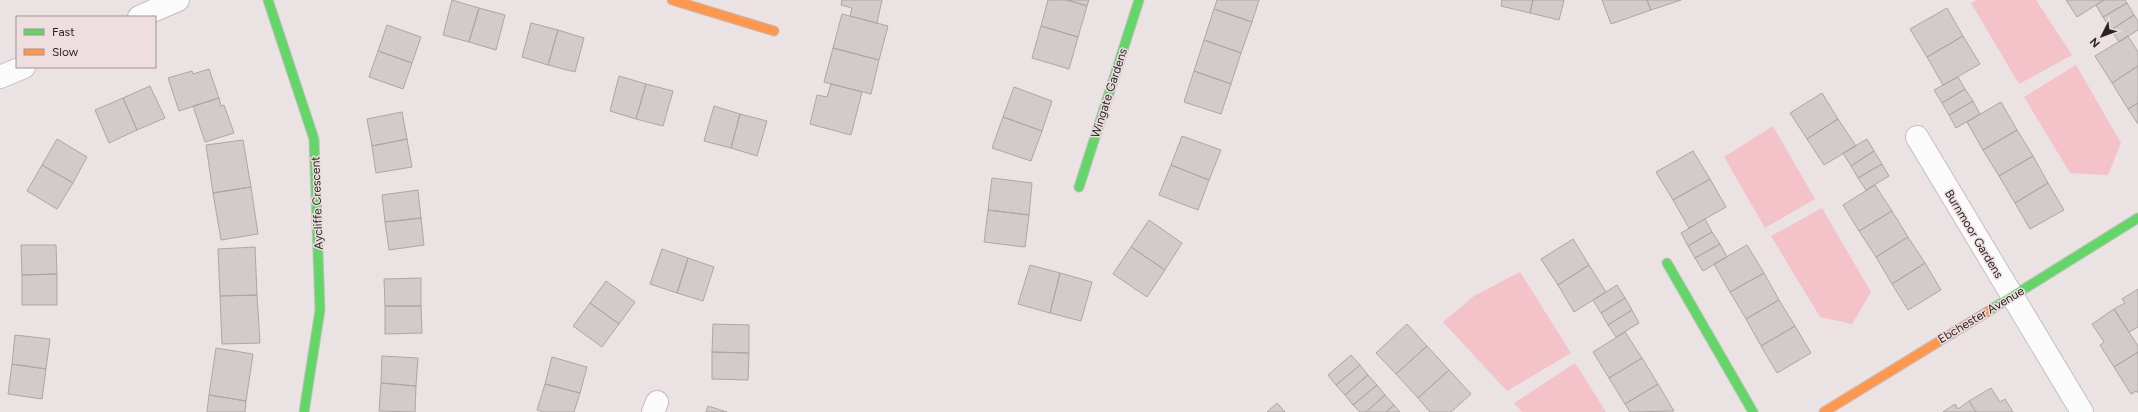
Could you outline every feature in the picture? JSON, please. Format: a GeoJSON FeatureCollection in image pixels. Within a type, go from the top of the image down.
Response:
{"type":"FeatureCollection","features":[{"type":"Feature","properties":{"kind":"street"},"geometry":{"type":"LineString","coordinates":[[141,16],[178,0]]}},
{"type":"Feature","properties":{"kind":"street","name":"Aycliffe Crescent"},"geometry":{"type":"LineString","coordinates":[[268,0],[314,139],[320,310],[304,412]]}},
{"type":"Feature","properties":{"kind":"street"},"geometry":{"type":"LineString","coordinates":[[672,0],[774,32]]}},
{"type":"Feature","properties":{"kind":"street","name":"Wingate Gardens"},"geometry":{"type":"LineString","coordinates":[[1078,186],[1138,0]]}},
{"type":"Feature","properties":{"kind":"street"},"geometry":{"type":"LineString","coordinates":[[0,77],[22,68]]}},
{"type":"Feature","properties":{"kind":"street","name":"Burnmoor Gardens"},"geometry":{"type":"LineString","coordinates":[[1917,137],[2011,297],[2082,412]]}},
{"type":"Feature","properties":{"kind":"street","name":"Ebchester Avenue"},"geometry":{"type":"LineString","coordinates":[[1824,412],[2011,297],[2103,238],[2138,218]]}},
{"type":"Feature","properties":{"kind":"street"},"geometry":{"type":"LineString","coordinates":[[1667,263],[1753,412]]}},
{"type":"Feature","properties":{"kind":"shaded area"},"geometry":{"type":"Polygon","coordinates":[[[1977,0],[2036,0],[2072,55],[2019,84],[1971,3],[1977,0]]]}},
{"type":"Feature","properties":{"kind":"shaded area"},"geometry":{"type":"Polygon","coordinates":[[[2076,65],[2121,143],[2108,175],[2070,173],[2024,97],[2076,65]]]}},
{"type":"Feature","properties":{"kind":"shaded area"},"geometry":{"type":"Polygon","coordinates":[[[1773,126],[1815,199],[1765,228],[1724,157],[1773,126]]]}},
{"type":"Feature","properties":{"kind":"shaded area"},"geometry":{"type":"Polygon","coordinates":[[[1822,208],[1871,292],[1852,324],[1820,317],[1771,236],[1822,208]]]}},
{"type":"Feature","properties":{"kind":"shaded area"},"geometry":{"type":"Polygon","coordinates":[[[1520,272],[1571,353],[1507,391],[1443,322],[1474,296],[1520,272]]]}},
{"type":"Feature","properties":{"kind":"shaded area"},"geometry":{"type":"Polygon","coordinates":[[[1575,363],[1606,412],[1522,412],[1514,403],[1575,363]]]}},
{"type":"Feature","properties":{"kind":"building"},"geometry":{"type":"Polygon","coordinates":[[[452,0],[479,8],[469,42],[443,35],[452,0]]]}},
{"type":"Feature","properties":{"kind":"building"},"geometry":{"type":"Polygon","coordinates":[[[842,0],[882,0],[877,23],[850,16],[852,8],[841,5],[842,0]]]}},
{"type":"Feature","properties":{"kind":"building"},"geometry":{"type":"Polygon","coordinates":[[[1048,0],[1067,0],[1087,6],[1078,37],[1041,26],[1048,0]]]}},
{"type":"Feature","properties":{"kind":"building"},"geometry":{"type":"Polygon","coordinates":[[[1067,0],[1089,0],[1087,6],[1067,0]]]}},
{"type":"Feature","properties":{"kind":"building"},"geometry":{"type":"Polygon","coordinates":[[[1217,0],[1259,0],[1252,22],[1214,9],[1217,0]]]}},
{"type":"Feature","properties":{"kind":"building"},"geometry":{"type":"Polygon","coordinates":[[[1502,0],[1533,0],[1530,13],[1501,6],[1502,0]]]}},
{"type":"Feature","properties":{"kind":"building"},"geometry":{"type":"Polygon","coordinates":[[[1533,0],[1564,0],[1559,20],[1530,13],[1533,0]]]}},
{"type":"Feature","properties":{"kind":"building"},"geometry":{"type":"Polygon","coordinates":[[[1602,0],[1647,0],[1651,10],[1611,24],[1602,0]]]}},
{"type":"Feature","properties":{"kind":"building"},"geometry":{"type":"Polygon","coordinates":[[[1647,0],[1681,0],[1651,10],[1647,0]]]}},
{"type":"Feature","properties":{"kind":"building"},"geometry":{"type":"Polygon","coordinates":[[[2066,0],[2104,0],[2077,17],[2066,0]]]}},
{"type":"Feature","properties":{"kind":"building"},"geometry":{"type":"Polygon","coordinates":[[[2104,0],[2125,0],[2127,3],[2103,17],[2096,5],[2104,0]]]}},
{"type":"Feature","properties":{"kind":"building"},"geometry":{"type":"Polygon","coordinates":[[[2127,3],[2134,15],[2111,30],[2103,17],[2127,3]]]}},
{"type":"Feature","properties":{"kind":"building"},"geometry":{"type":"Polygon","coordinates":[[[479,8],[505,15],[496,50],[469,42],[479,8]]]}},
{"type":"Feature","properties":{"kind":"building"},"geometry":{"type":"Polygon","coordinates":[[[1947,8],[1963,36],[1927,57],[1910,29],[1947,8]]]}},
{"type":"Feature","properties":{"kind":"building"},"geometry":{"type":"Polygon","coordinates":[[[1214,9],[1252,22],[1241,53],[1204,40],[1214,9]]]}},
{"type":"Feature","properties":{"kind":"building"},"geometry":{"type":"Polygon","coordinates":[[[842,14],[888,26],[879,60],[833,48],[842,14]]]}},
{"type":"Feature","properties":{"kind":"building"},"geometry":{"type":"Polygon","coordinates":[[[2134,15],[2138,21],[2138,30],[2119,42],[2111,30],[2134,15]]]}},
{"type":"Feature","properties":{"kind":"building"},"geometry":{"type":"Polygon","coordinates":[[[531,23],[558,30],[548,65],[522,57],[531,23]]]}},
{"type":"Feature","properties":{"kind":"building"},"geometry":{"type":"Polygon","coordinates":[[[387,25],[421,37],[412,63],[378,51],[387,25]]]}},
{"type":"Feature","properties":{"kind":"building"},"geometry":{"type":"Polygon","coordinates":[[[1041,26],[1078,37],[1069,69],[1032,58],[1041,26]]]}},
{"type":"Feature","properties":{"kind":"building"},"geometry":{"type":"Polygon","coordinates":[[[558,30],[584,38],[575,72],[548,65],[558,30]]]}},
{"type":"Feature","properties":{"kind":"building"},"geometry":{"type":"Polygon","coordinates":[[[1963,36],[1980,64],[1943,85],[1927,57],[1963,36]]]}},
{"type":"Feature","properties":{"kind":"building"},"geometry":{"type":"Polygon","coordinates":[[[2128,36],[2138,52],[2138,66],[2112,83],[2095,56],[2128,36]]]}},
{"type":"Feature","properties":{"kind":"building"},"geometry":{"type":"Polygon","coordinates":[[[1204,40],[1241,53],[1231,84],[1194,71],[1204,40]]]}},
{"type":"Feature","properties":{"kind":"building"},"geometry":{"type":"Polygon","coordinates":[[[833,48],[879,60],[871,94],[824,82],[833,48]]]}},
{"type":"Feature","properties":{"kind":"building"},"geometry":{"type":"Polygon","coordinates":[[[378,51],[412,63],[403,89],[369,77],[378,51]]]}},
{"type":"Feature","properties":{"kind":"building"},"geometry":{"type":"Polygon","coordinates":[[[2138,66],[2138,103],[2128,109],[2112,83],[2138,66]]]}},
{"type":"Feature","properties":{"kind":"building"},"geometry":{"type":"Polygon","coordinates":[[[209,69],[219,98],[179,111],[168,78],[192,71],[193,74],[209,69]]]}},
{"type":"Feature","properties":{"kind":"building"},"geometry":{"type":"Polygon","coordinates":[[[1194,71],[1231,84],[1221,114],[1184,102],[1194,71]]]}},
{"type":"Feature","properties":{"kind":"building"},"geometry":{"type":"Polygon","coordinates":[[[619,76],[646,84],[636,119],[610,111],[619,76]]]}},
{"type":"Feature","properties":{"kind":"building"},"geometry":{"type":"Polygon","coordinates":[[[1958,77],[1965,89],[1942,103],[1934,90],[1958,77]]]}},
{"type":"Feature","properties":{"kind":"building"},"geometry":{"type":"Polygon","coordinates":[[[646,84],[673,91],[663,126],[636,119],[646,84]]]}},
{"type":"Feature","properties":{"kind":"building"},"geometry":{"type":"Polygon","coordinates":[[[831,84],[862,92],[851,135],[810,124],[817,95],[827,97],[831,84]]]}},
{"type":"Feature","properties":{"kind":"building"},"geometry":{"type":"Polygon","coordinates":[[[150,86],[165,118],[137,130],[123,98],[150,86]]]}},
{"type":"Feature","properties":{"kind":"building"},"geometry":{"type":"Polygon","coordinates":[[[1014,87],[1052,101],[1042,131],[1003,117],[1014,87]]]}},
{"type":"Feature","properties":{"kind":"building"},"geometry":{"type":"Polygon","coordinates":[[[1965,89],[1973,101],[1949,115],[1942,103],[1965,89]]]}},
{"type":"Feature","properties":{"kind":"building"},"geometry":{"type":"Polygon","coordinates":[[[1822,93],[1838,119],[1807,139],[1790,113],[1822,93]]]}},
{"type":"Feature","properties":{"kind":"building"},"geometry":{"type":"Polygon","coordinates":[[[123,98],[137,130],[109,143],[95,110],[123,98]]]}},
{"type":"Feature","properties":{"kind":"building"},"geometry":{"type":"Polygon","coordinates":[[[219,98],[221,106],[224,105],[234,133],[205,142],[193,106],[219,98]]]}},
{"type":"Feature","properties":{"kind":"building"},"geometry":{"type":"Polygon","coordinates":[[[1973,101],[1980,114],[1956,128],[1949,115],[1973,101]]]}},
{"type":"Feature","properties":{"kind":"building"},"geometry":{"type":"Polygon","coordinates":[[[2001,102],[2017,130],[1983,150],[1967,122],[2001,102]]]}},
{"type":"Feature","properties":{"kind":"building"},"geometry":{"type":"Polygon","coordinates":[[[2138,103],[2138,124],[2128,109],[2138,103]]]}},
{"type":"Feature","properties":{"kind":"building"},"geometry":{"type":"Polygon","coordinates":[[[714,106],[740,114],[731,148],[704,141],[714,106]]]}},
{"type":"Feature","properties":{"kind":"building"},"geometry":{"type":"Polygon","coordinates":[[[402,112],[407,139],[372,146],[367,119],[402,112]]]}},
{"type":"Feature","properties":{"kind":"building"},"geometry":{"type":"Polygon","coordinates":[[[740,114],[767,121],[757,156],[731,148],[740,114]]]}},
{"type":"Feature","properties":{"kind":"building"},"geometry":{"type":"Polygon","coordinates":[[[1003,117],[1042,131],[1031,161],[992,148],[1003,117]]]}},
{"type":"Feature","properties":{"kind":"building"},"geometry":{"type":"Polygon","coordinates":[[[1838,119],[1856,146],[1824,165],[1807,139],[1838,119]]]}},
{"type":"Feature","properties":{"kind":"building"},"geometry":{"type":"Polygon","coordinates":[[[2017,130],[2033,156],[1999,176],[1983,150],[2017,130]]]}},
{"type":"Feature","properties":{"kind":"building"},"geometry":{"type":"Polygon","coordinates":[[[1182,136],[1221,150],[1209,180],[1171,165],[1182,136]]]}},
{"type":"Feature","properties":{"kind":"building"},"geometry":{"type":"Polygon","coordinates":[[[57,139],[87,157],[73,183],[42,165],[57,139]]]}},
{"type":"Feature","properties":{"kind":"building"},"geometry":{"type":"Polygon","coordinates":[[[407,139],[412,167],[376,173],[372,146],[407,139]]]}},
{"type":"Feature","properties":{"kind":"building"},"geometry":{"type":"Polygon","coordinates":[[[1867,139],[1874,151],[1851,166],[1843,153],[1867,139]]]}},
{"type":"Feature","properties":{"kind":"building"},"geometry":{"type":"Polygon","coordinates":[[[243,140],[251,187],[213,193],[206,145],[243,140]]]}},
{"type":"Feature","properties":{"kind":"building"},"geometry":{"type":"Polygon","coordinates":[[[1693,151],[1710,179],[1673,200],[1656,172],[1693,151]]]}},
{"type":"Feature","properties":{"kind":"building"},"geometry":{"type":"Polygon","coordinates":[[[1874,151],[1882,164],[1858,178],[1851,166],[1874,151]]]}},
{"type":"Feature","properties":{"kind":"building"},"geometry":{"type":"Polygon","coordinates":[[[2033,156],[2048,183],[2015,203],[1999,176],[2033,156]]]}},
{"type":"Feature","properties":{"kind":"building"},"geometry":{"type":"Polygon","coordinates":[[[1882,164],[1889,176],[1866,190],[1858,178],[1882,164]]]}},
{"type":"Feature","properties":{"kind":"building"},"geometry":{"type":"Polygon","coordinates":[[[42,165],[73,183],[57,209],[27,191],[42,165]]]}},
{"type":"Feature","properties":{"kind":"building"},"geometry":{"type":"Polygon","coordinates":[[[1171,165],[1209,180],[1198,210],[1159,195],[1171,165]]]}},
{"type":"Feature","properties":{"kind":"building"},"geometry":{"type":"Polygon","coordinates":[[[992,178],[1032,183],[1029,215],[988,210],[992,178]]]}},
{"type":"Feature","properties":{"kind":"building"},"geometry":{"type":"Polygon","coordinates":[[[1710,179],[1726,207],[1689,228],[1673,200],[1710,179]]]}},
{"type":"Feature","properties":{"kind":"building"},"geometry":{"type":"Polygon","coordinates":[[[2048,183],[2064,210],[2030,229],[2015,203],[2048,183]]]}},
{"type":"Feature","properties":{"kind":"building"},"geometry":{"type":"Polygon","coordinates":[[[1875,185],[1892,211],[1859,231],[1843,205],[1875,185]]]}},
{"type":"Feature","properties":{"kind":"building"},"geometry":{"type":"Polygon","coordinates":[[[251,187],[258,234],[221,240],[213,193],[251,187]]]}},
{"type":"Feature","properties":{"kind":"building"},"geometry":{"type":"Polygon","coordinates":[[[418,190],[421,218],[385,222],[382,195],[418,190]]]}},
{"type":"Feature","properties":{"kind":"building"},"geometry":{"type":"Polygon","coordinates":[[[988,210],[1029,215],[1025,247],[984,242],[988,210]]]}},
{"type":"Feature","properties":{"kind":"building"},"geometry":{"type":"Polygon","coordinates":[[[1892,211],[1908,237],[1876,257],[1859,231],[1892,211]]]}},
{"type":"Feature","properties":{"kind":"building"},"geometry":{"type":"Polygon","coordinates":[[[421,218],[424,245],[389,250],[385,222],[421,218]]]}},
{"type":"Feature","properties":{"kind":"building"},"geometry":{"type":"Polygon","coordinates":[[[1705,219],[1712,232],[1688,246],[1681,233],[1705,219]]]}},
{"type":"Feature","properties":{"kind":"building"},"geometry":{"type":"Polygon","coordinates":[[[1149,220],[1182,243],[1165,270],[1131,247],[1149,220]]]}},
{"type":"Feature","properties":{"kind":"building"},"geometry":{"type":"Polygon","coordinates":[[[1712,232],[1720,244],[1695,258],[1688,246],[1712,232]]]}},
{"type":"Feature","properties":{"kind":"building"},"geometry":{"type":"Polygon","coordinates":[[[1908,237],[1925,263],[1892,284],[1876,257],[1908,237]]]}},
{"type":"Feature","properties":{"kind":"building"},"geometry":{"type":"Polygon","coordinates":[[[1573,239],[1589,265],[1558,285],[1541,259],[1573,239]]]}},
{"type":"Feature","properties":{"kind":"building"},"geometry":{"type":"Polygon","coordinates":[[[1720,244],[1727,257],[1703,271],[1695,258],[1720,244]]]}},
{"type":"Feature","properties":{"kind":"building"},"geometry":{"type":"Polygon","coordinates":[[[21,245],[56,245],[57,274],[22,275],[21,245]]]}},
{"type":"Feature","properties":{"kind":"building"},"geometry":{"type":"Polygon","coordinates":[[[1747,245],[1764,273],[1730,292],[1714,264],[1747,245]]]}},
{"type":"Feature","properties":{"kind":"building"},"geometry":{"type":"Polygon","coordinates":[[[255,247],[257,295],[220,296],[218,249],[255,247]]]}},
{"type":"Feature","properties":{"kind":"building"},"geometry":{"type":"Polygon","coordinates":[[[1131,247],[1165,270],[1147,297],[1113,274],[1131,247]]]}},
{"type":"Feature","properties":{"kind":"building"},"geometry":{"type":"Polygon","coordinates":[[[662,249],[688,258],[677,293],[650,284],[662,249]]]}},
{"type":"Feature","properties":{"kind":"building"},"geometry":{"type":"Polygon","coordinates":[[[688,258],[714,267],[703,301],[677,293],[688,258]]]}},
{"type":"Feature","properties":{"kind":"building"},"geometry":{"type":"Polygon","coordinates":[[[1925,263],[1941,290],[1908,310],[1892,284],[1925,263]]]}},
{"type":"Feature","properties":{"kind":"building"},"geometry":{"type":"Polygon","coordinates":[[[1030,265],[1060,273],[1050,313],[1018,304],[1030,265]]]}},
{"type":"Feature","properties":{"kind":"building"},"geometry":{"type":"Polygon","coordinates":[[[1589,265],[1606,292],[1574,312],[1558,285],[1589,265]]]}},
{"type":"Feature","properties":{"kind":"building"},"geometry":{"type":"Polygon","coordinates":[[[1060,273],[1092,282],[1081,321],[1050,313],[1060,273]]]}},
{"type":"Feature","properties":{"kind":"building"},"geometry":{"type":"Polygon","coordinates":[[[1764,273],[1779,300],[1746,319],[1730,292],[1764,273]]]}},
{"type":"Feature","properties":{"kind":"building"},"geometry":{"type":"Polygon","coordinates":[[[57,274],[57,305],[22,305],[22,275],[57,274]]]}},
{"type":"Feature","properties":{"kind":"building"},"geometry":{"type":"Polygon","coordinates":[[[421,278],[421,306],[385,306],[384,279],[421,278]]]}},
{"type":"Feature","properties":{"kind":"building"},"geometry":{"type":"Polygon","coordinates":[[[606,281],[635,302],[619,324],[590,303],[606,281]]]}},
{"type":"Feature","properties":{"kind":"building"},"geometry":{"type":"Polygon","coordinates":[[[1617,285],[1625,298],[1601,313],[1593,300],[1617,285]]]}},
{"type":"Feature","properties":{"kind":"building"},"geometry":{"type":"Polygon","coordinates":[[[2138,289],[2138,327],[2129,332],[2114,309],[2125,303],[2122,299],[2138,289]]]}},
{"type":"Feature","properties":{"kind":"building"},"geometry":{"type":"Polygon","coordinates":[[[257,295],[260,343],[222,344],[220,296],[257,295]]]}},
{"type":"Feature","properties":{"kind":"building"},"geometry":{"type":"Polygon","coordinates":[[[1625,298],[1632,310],[1608,325],[1601,313],[1625,298]]]}},
{"type":"Feature","properties":{"kind":"building"},"geometry":{"type":"Polygon","coordinates":[[[1779,300],[1795,326],[1761,346],[1746,319],[1779,300]]]}},
{"type":"Feature","properties":{"kind":"building"},"geometry":{"type":"Polygon","coordinates":[[[590,303],[619,324],[602,347],[573,326],[590,303]]]}},
{"type":"Feature","properties":{"kind":"building"},"geometry":{"type":"Polygon","coordinates":[[[385,306],[421,306],[422,333],[385,334],[385,306]]]}},
{"type":"Feature","properties":{"kind":"building"},"geometry":{"type":"Polygon","coordinates":[[[2114,309],[2138,346],[2138,352],[2114,367],[2100,345],[2104,342],[2092,324],[2114,309]]]}},
{"type":"Feature","properties":{"kind":"building"},"geometry":{"type":"Polygon","coordinates":[[[1632,310],[1639,323],[1616,337],[1608,325],[1632,310]]]}},
{"type":"Feature","properties":{"kind":"building"},"geometry":{"type":"Polygon","coordinates":[[[713,324],[749,325],[749,353],[712,352],[713,324]]]}},
{"type":"Feature","properties":{"kind":"building"},"geometry":{"type":"Polygon","coordinates":[[[1407,324],[1427,346],[1396,374],[1376,353],[1407,324]]]}},
{"type":"Feature","properties":{"kind":"building"},"geometry":{"type":"Polygon","coordinates":[[[1795,326],[1811,353],[1777,373],[1761,346],[1795,326]]]}},
{"type":"Feature","properties":{"kind":"building"},"geometry":{"type":"Polygon","coordinates":[[[1625,332],[1642,358],[1609,378],[1593,352],[1625,332]]]}},
{"type":"Feature","properties":{"kind":"building"},"geometry":{"type":"Polygon","coordinates":[[[15,335],[50,339],[46,369],[12,364],[15,335]]]}},
{"type":"Feature","properties":{"kind":"building"},"geometry":{"type":"Polygon","coordinates":[[[1427,346],[1449,370],[1418,398],[1396,374],[1427,346]]]}},
{"type":"Feature","properties":{"kind":"building"},"geometry":{"type":"Polygon","coordinates":[[[216,348],[253,354],[246,401],[209,395],[216,348]]]}},
{"type":"Feature","properties":{"kind":"building"},"geometry":{"type":"Polygon","coordinates":[[[712,352],[749,353],[748,380],[712,379],[712,352]]]}},
{"type":"Feature","properties":{"kind":"building"},"geometry":{"type":"Polygon","coordinates":[[[2138,352],[2138,393],[2136,391],[2131,394],[2114,367],[2138,352]]]}},
{"type":"Feature","properties":{"kind":"building"},"geometry":{"type":"Polygon","coordinates":[[[1351,355],[1360,365],[1336,385],[1328,375],[1351,355]]]}},
{"type":"Feature","properties":{"kind":"building"},"geometry":{"type":"Polygon","coordinates":[[[382,356],[418,358],[416,386],[381,383],[382,356]]]}},
{"type":"Feature","properties":{"kind":"building"},"geometry":{"type":"Polygon","coordinates":[[[552,357],[587,367],[580,393],[545,384],[552,357]]]}},
{"type":"Feature","properties":{"kind":"building"},"geometry":{"type":"Polygon","coordinates":[[[1642,358],[1658,384],[1625,404],[1609,378],[1642,358]]]}},
{"type":"Feature","properties":{"kind":"building"},"geometry":{"type":"Polygon","coordinates":[[[12,364],[46,369],[42,399],[8,394],[12,364]]]}},
{"type":"Feature","properties":{"kind":"building"},"geometry":{"type":"Polygon","coordinates":[[[1360,365],[1368,375],[1345,395],[1336,385],[1360,365]]]}},
{"type":"Feature","properties":{"kind":"building"},"geometry":{"type":"Polygon","coordinates":[[[1449,370],[1471,394],[1451,412],[1430,412],[1418,398],[1449,370]]]}},
{"type":"Feature","properties":{"kind":"building"},"geometry":{"type":"Polygon","coordinates":[[[1368,375],[1377,385],[1353,405],[1345,395],[1368,375]]]}},
{"type":"Feature","properties":{"kind":"building"},"geometry":{"type":"Polygon","coordinates":[[[381,383],[416,386],[415,412],[379,411],[381,383]]]}},
{"type":"Feature","properties":{"kind":"building"},"geometry":{"type":"Polygon","coordinates":[[[545,384],[580,393],[574,412],[544,412],[537,410],[545,384]]]}},
{"type":"Feature","properties":{"kind":"building"},"geometry":{"type":"Polygon","coordinates":[[[1658,384],[1674,411],[1630,412],[1625,404],[1658,384]]]}},
{"type":"Feature","properties":{"kind":"building"},"geometry":{"type":"Polygon","coordinates":[[[1377,385],[1385,395],[1366,412],[1360,412],[1353,405],[1377,385]]]}},
{"type":"Feature","properties":{"kind":"building"},"geometry":{"type":"Polygon","coordinates":[[[1991,388],[2000,402],[2005,399],[2013,412],[1976,412],[1969,401],[1991,388]]]}},
{"type":"Feature","properties":{"kind":"building"},"geometry":{"type":"Polygon","coordinates":[[[209,395],[246,401],[245,412],[207,412],[209,395]]]}},
{"type":"Feature","properties":{"kind":"building"},"geometry":{"type":"Polygon","coordinates":[[[1385,395],[1394,405],[1386,412],[1366,412],[1385,395]]]}},
{"type":"Feature","properties":{"kind":"building"},"geometry":{"type":"Polygon","coordinates":[[[1969,401],[1976,412],[1943,412],[1955,404],[1958,409],[1969,401]]]}},
{"type":"Feature","properties":{"kind":"building"},"geometry":{"type":"Polygon","coordinates":[[[1277,403],[1285,412],[1267,412],[1277,403]]]}},
{"type":"Feature","properties":{"kind":"building"},"geometry":{"type":"Polygon","coordinates":[[[1394,405],[1400,412],[1386,412],[1394,405]]]}},
{"type":"Feature","properties":{"kind":"building"},"geometry":{"type":"Polygon","coordinates":[[[708,406],[727,412],[706,412],[708,406]]]}},
{"type":"Feature","properties":{"kind":"traffic: fast"},"geometry":{"type":"LineString","coordinates":[[268,0],[314,139],[320,310],[304,412]]}},
{"type":"Feature","properties":{"kind":"traffic: fast"},"geometry":{"type":"LineString","coordinates":[[1079,187],[1139,0]]}},
{"type":"Feature","properties":{"kind":"traffic: fast"},"geometry":{"type":"LineString","coordinates":[[1987,312],[2138,218]]}},
{"type":"Feature","properties":{"kind":"traffic: fast"},"geometry":{"type":"LineString","coordinates":[[1667,263],[1753,412]]}},
{"type":"Feature","properties":{"kind":"traffic: slow"},"geometry":{"type":"LineString","coordinates":[[672,0],[774,31]]}},
{"type":"Feature","properties":{"kind":"traffic: slow"},"geometry":{"type":"LineString","coordinates":[[1824,412],[1987,312]]}}]}
